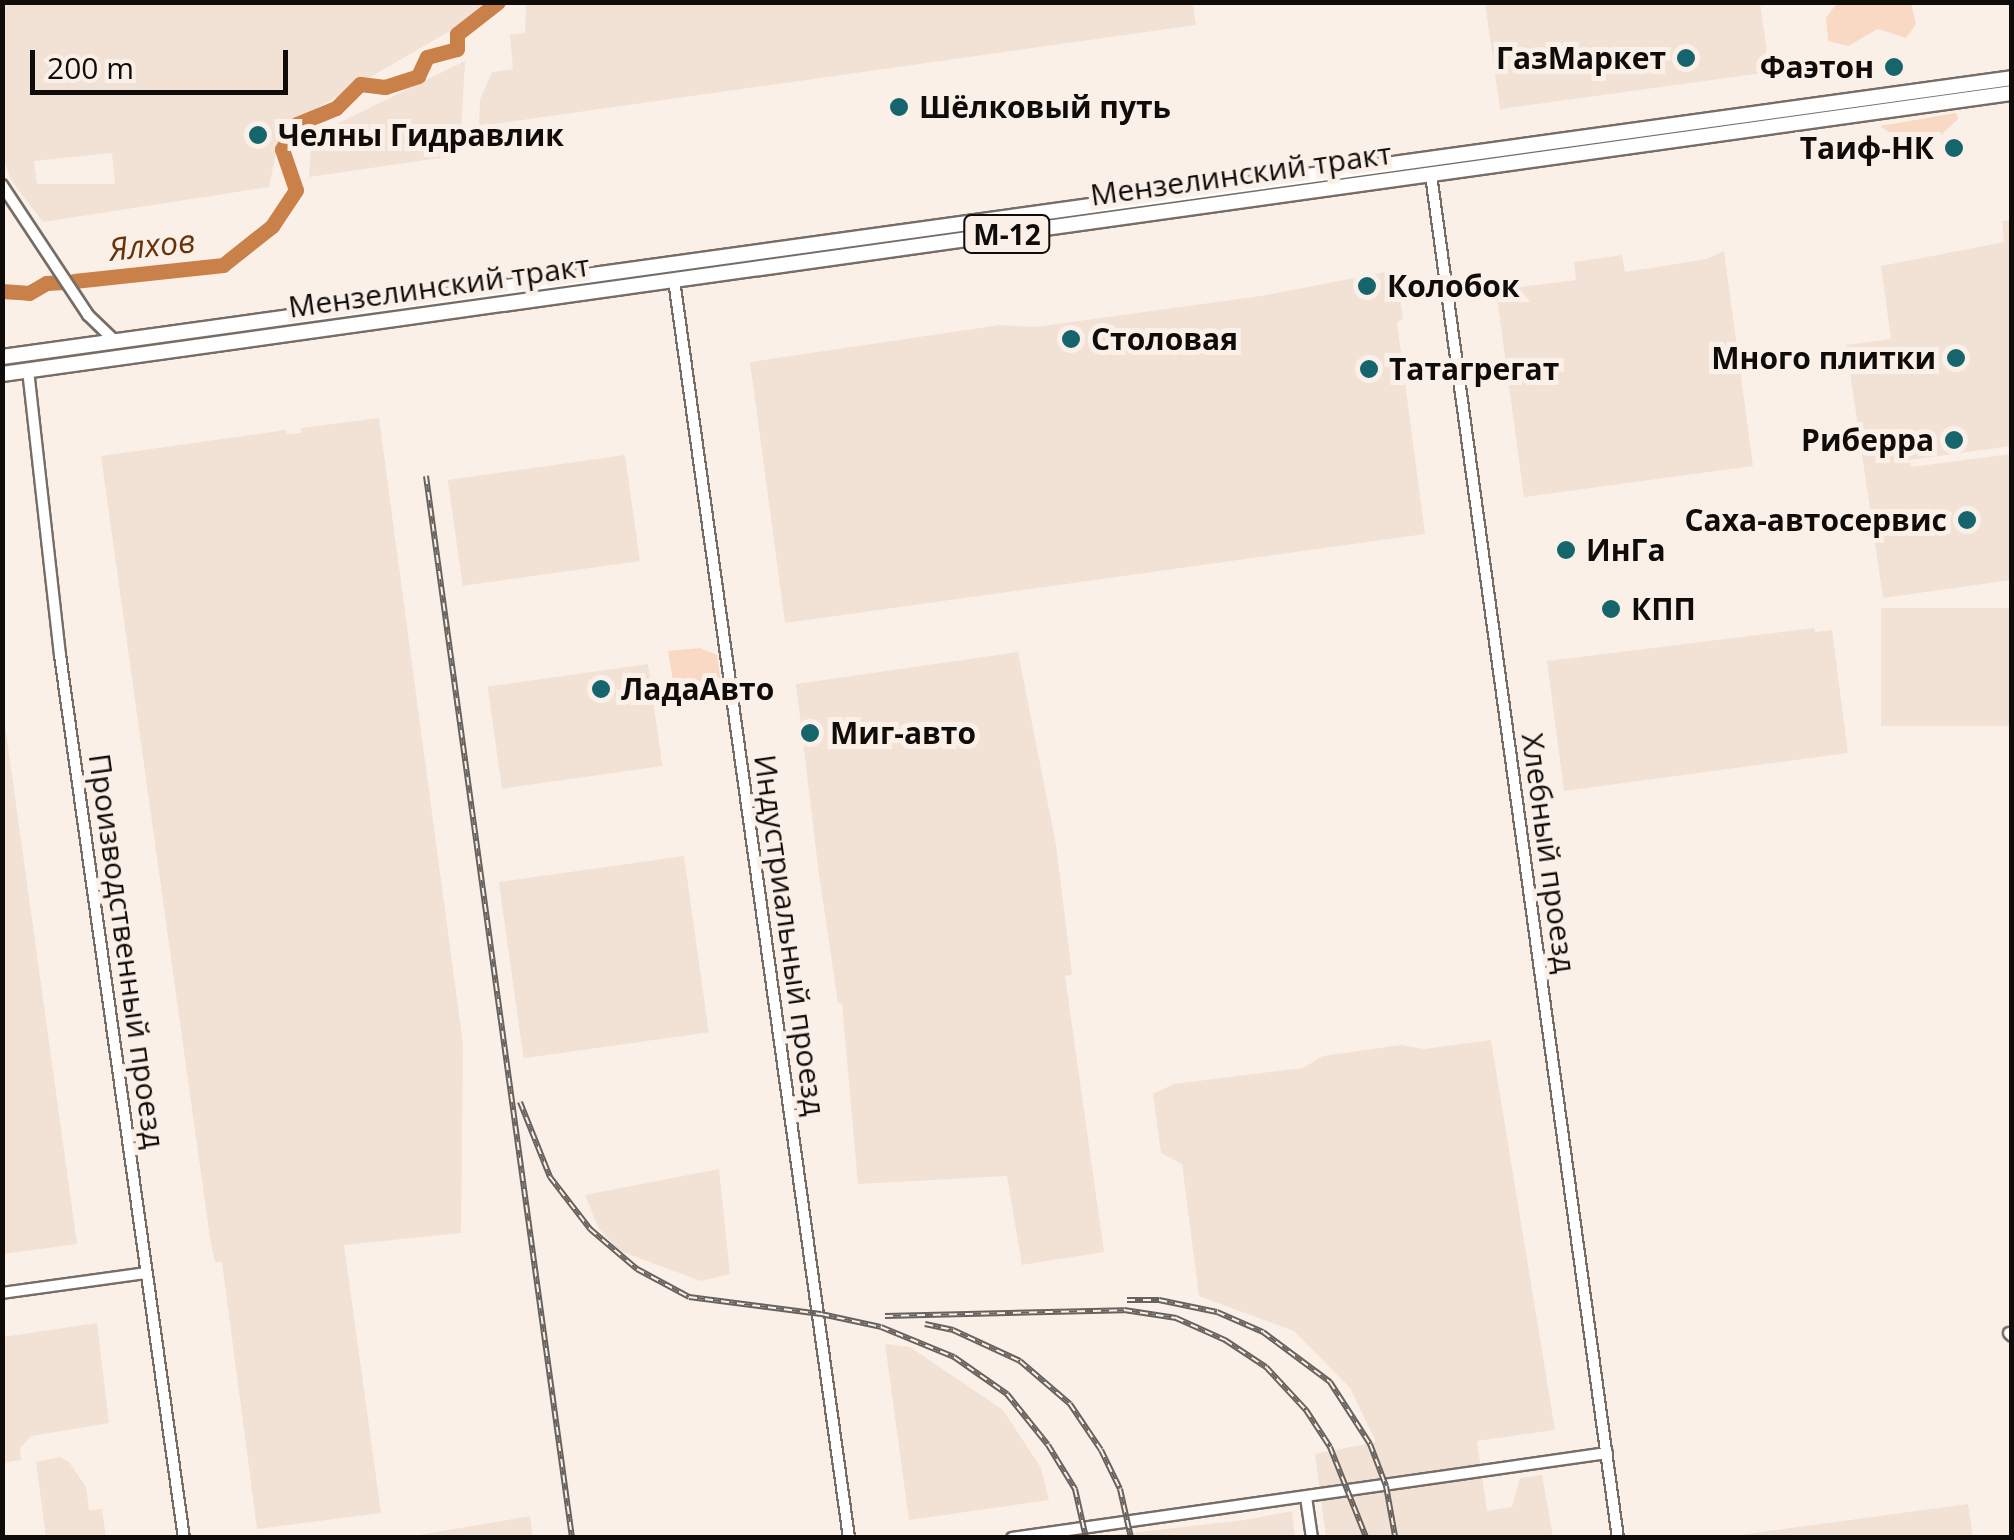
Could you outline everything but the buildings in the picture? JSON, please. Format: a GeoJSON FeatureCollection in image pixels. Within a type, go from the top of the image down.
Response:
{"type":"FeatureCollection","features":[{"type":"Feature","properties":{"kind":"main road","name":"Мензелинский тракт"},"geometry":{"type":"LineString","coordinates":[[2,357],[2012,78]]}},
{"type":"Feature","properties":{"kind":"main road","name":"Мензелинский тракт"},"geometry":{"type":"LineString","coordinates":[[2,374],[2012,93]]}},
{"type":"Feature","properties":{"kind":"main road"},"geometry":{"type":"LineString","coordinates":[[1429,158],[1431,175]]}},
{"type":"Feature","properties":{"kind":"main road"},"geometry":{"type":"LineString","coordinates":[[832,242],[844,248],[836,258]]}},
{"type":"Feature","properties":{"kind":"street","name":"Хлебный проезд"},"geometry":{"type":"LineString","coordinates":[[1431,175],[1618,1538]]}},
{"type":"Feature","properties":{"kind":"street"},"geometry":{"type":"LineString","coordinates":[[2,185],[88,315],[114,341]]}},
{"type":"Feature","properties":{"kind":"street","name":"Индустриальный проезд"},"geometry":{"type":"LineString","coordinates":[[674,280],[849,1538]]}},
{"type":"Feature","properties":{"kind":"street","name":"Производственный проезд"},"geometry":{"type":"LineString","coordinates":[[28,370],[60,655],[184,1538]]}},
{"type":"Feature","properties":{"kind":"street"},"geometry":{"type":"LineString","coordinates":[[2,1293],[146,1273]]}},
{"type":"Feature","properties":{"kind":"street"},"geometry":{"type":"LineString","coordinates":[[1012,1538],[1606,1453]]}},
{"type":"Feature","properties":{"kind":"street"},"geometry":{"type":"LineString","coordinates":[[1306,1498],[1312,1538]]}},
{"type":"Feature","properties":{"kind":"shaded area"},"geometry":{"type":"Polygon","coordinates":[[[1193,2],[1196,25],[479,126],[480,100],[492,72],[513,69],[510,35],[525,33],[526,3],[1193,2]]]}},
{"type":"Feature","properties":{"kind":"shaded area"},"geometry":{"type":"Polygon","coordinates":[[[3,3],[498,3],[281,129],[269,187],[43,222],[11,180],[3,157],[3,3]],[[112,153],[34,161],[37,184],[115,184],[112,153]]]}},
{"type":"Feature","properties":{"kind":"shaded area"},"geometry":{"type":"Polygon","coordinates":[[[1485,3],[1760,3],[1770,72],[1500,109],[1485,3]]]}},
{"type":"Feature","properties":{"kind":"shaded area"},"geometry":{"type":"Polygon","coordinates":[[[1837,3],[1911,3],[1916,24],[1906,38],[1878,29],[1848,46],[1828,41],[1826,18],[1837,3]]]}},
{"type":"Feature","properties":{"kind":"shaded area"},"geometry":{"type":"Polygon","coordinates":[[[465,61],[460,155],[309,177],[312,136],[465,61]]]}},
{"type":"Feature","properties":{"kind":"shaded area"},"geometry":{"type":"Polygon","coordinates":[[[1956,113],[1958,119],[1941,135],[1902,141],[1880,126],[1956,113]]]}},
{"type":"Feature","properties":{"kind":"shaded area"},"geometry":{"type":"Polygon","coordinates":[[[2011,220],[2011,446],[1909,460],[1911,467],[2011,454],[2011,580],[1883,598],[1846,345],[1891,339],[1881,266],[2004,242],[2002,221],[2011,220]]]}},
{"type":"Feature","properties":{"kind":"shaded area"},"geometry":{"type":"Polygon","coordinates":[[[1724,251],[1753,466],[1524,497],[1496,290],[1576,280],[1574,262],[1622,255],[1625,272],[1707,259],[1724,251]]]}},
{"type":"Feature","properties":{"kind":"shaded area"},"geometry":{"type":"Polygon","coordinates":[[[1396,270],[1403,319],[1397,322],[1425,534],[785,623],[750,362],[1000,325],[1035,327],[1261,296],[1396,270]]]}},
{"type":"Feature","properties":{"kind":"shaded area"},"geometry":{"type":"Polygon","coordinates":[[[379,418],[463,1044],[461,1233],[344,1245],[381,1513],[257,1529],[222,1262],[215,1262],[210,1238],[101,456],[286,430],[287,434],[301,433],[301,428],[379,418]]]}},
{"type":"Feature","properties":{"kind":"shaded area"},"geometry":{"type":"Polygon","coordinates":[[[625,455],[640,561],[463,586],[448,480],[625,455]]]}},
{"type":"Feature","properties":{"kind":"shaded area"},"geometry":{"type":"Polygon","coordinates":[[[1881,608],[2011,608],[2011,726],[1881,726],[1881,608]]]}},
{"type":"Feature","properties":{"kind":"shaded area"},"geometry":{"type":"Polygon","coordinates":[[[1814,628],[1815,632],[1832,630],[1848,753],[1564,791],[1547,661],[1814,628]]]}},
{"type":"Feature","properties":{"kind":"shaded area"},"geometry":{"type":"Polygon","coordinates":[[[700,648],[717,655],[721,681],[708,693],[676,699],[668,651],[700,648]]]}},
{"type":"Feature","properties":{"kind":"shaded area"},"geometry":{"type":"Polygon","coordinates":[[[1018,652],[1056,845],[1072,975],[1065,976],[1104,1252],[1022,1265],[1007,1176],[858,1184],[842,1004],[838,1003],[819,874],[796,684],[1018,652]]]}},
{"type":"Feature","properties":{"kind":"shaded area"},"geometry":{"type":"Polygon","coordinates":[[[648,664],[662,766],[502,789],[488,687],[648,664]]]}},
{"type":"Feature","properties":{"kind":"shaded area"},"geometry":{"type":"Polygon","coordinates":[[[3,710],[77,1244],[2,1254],[3,710]]]}},
{"type":"Feature","properties":{"kind":"shaded area"},"geometry":{"type":"Polygon","coordinates":[[[684,856],[709,1032],[524,1058],[499,882],[684,856]]]}},
{"type":"Feature","properties":{"kind":"shaded area"},"geometry":{"type":"Polygon","coordinates":[[[1491,1040],[1555,1430],[1477,1441],[1487,1511],[1512,1507],[1520,1478],[1542,1475],[1553,1537],[1326,1537],[1315,1454],[1376,1442],[1350,1388],[1294,1331],[1199,1296],[1182,1164],[1161,1153],[1153,1094],[1174,1084],[1303,1068],[1323,1056],[1401,1045],[1424,1049],[1491,1040]]]}},
{"type":"Feature","properties":{"kind":"shaded area"},"geometry":{"type":"Polygon","coordinates":[[[719,1169],[730,1274],[701,1281],[620,1251],[599,1229],[585,1195],[719,1169]]]}},
{"type":"Feature","properties":{"kind":"shaded area"},"geometry":{"type":"Polygon","coordinates":[[[97,1323],[109,1423],[31,1436],[20,1448],[21,1460],[3,1463],[3,1337],[97,1323]]]}},
{"type":"Feature","properties":{"kind":"shaded area"},"geometry":{"type":"Polygon","coordinates":[[[885,1344],[910,1347],[1003,1410],[1041,1468],[1049,1500],[909,1520],[885,1344]]]}},
{"type":"Feature","properties":{"kind":"shaded area"},"geometry":{"type":"Polygon","coordinates":[[[60,1457],[69,1462],[86,1487],[89,1510],[102,1509],[106,1537],[46,1537],[36,1462],[60,1457]]]}},
{"type":"Feature","properties":{"kind":"shaded area"},"geometry":{"type":"Polygon","coordinates":[[[1968,1504],[1973,1537],[1725,1537],[1968,1504]]]}},
{"type":"Feature","properties":{"kind":"shaded area"},"geometry":{"type":"Polygon","coordinates":[[[1292,1511],[1295,1537],[1096,1537],[1244,1520],[1292,1511]]]}},
{"type":"Feature","properties":{"kind":"shaded area"},"geometry":{"type":"Polygon","coordinates":[[[530,1516],[533,1537],[413,1536],[530,1516]]]}},
{"type":"Feature","properties":{"kind":"waterway","name":"Ялхов"},"geometry":{"type":"LineString","coordinates":[[74,281],[223,265],[272,226],[296,190],[282,149],[297,124],[336,108],[360,84],[385,87],[418,76],[427,57],[457,49],[457,34],[498,2]]}},
{"type":"Feature","properties":{"kind":"waterway","name":"Ялхов"},"geometry":{"type":"LineString","coordinates":[[2,291],[29,293],[46,283],[64,282]]}},
{"type":"Feature","properties":{"kind":"railway"},"geometry":{"type":"LineString","coordinates":[[426,476],[572,1538]]}},
{"type":"Feature","properties":{"kind":"railway"},"geometry":{"type":"LineString","coordinates":[[520,1102],[550,1177],[590,1229],[637,1269],[689,1297],[821,1314],[881,1327],[954,1357],[1007,1394],[1048,1445],[1075,1489],[1086,1538]]}},
{"type":"Feature","properties":{"kind":"railway"},"geometry":{"type":"LineString","coordinates":[[1127,1300],[1159,1300],[1217,1312],[1263,1332],[1330,1382],[1370,1444],[1386,1486],[1395,1536]]}},
{"type":"Feature","properties":{"kind":"railway"},"geometry":{"type":"LineString","coordinates":[[885,1316],[1124,1310],[1176,1318],[1225,1340],[1266,1367],[1306,1410],[1330,1447],[1366,1537]]}},
{"type":"Feature","properties":{"kind":"railway"},"geometry":{"type":"LineString","coordinates":[[925,1324],[953,1330],[1020,1361],[1070,1404],[1101,1450],[1120,1489],[1131,1538]]}},
{"type":"Feature","properties":{"kind":"place","name":"ГазМаркет"},"geometry":{"type":"Point","coordinates":[1686,58]}},
{"type":"Feature","properties":{"kind":"place","name":"Фаэтон"},"geometry":{"type":"Point","coordinates":[1894,67]}},
{"type":"Feature","properties":{"kind":"place","name":"Шёлковый путь"},"geometry":{"type":"Point","coordinates":[899,107]}},
{"type":"Feature","properties":{"kind":"place","name":"Челны Гидравлик"},"geometry":{"type":"Point","coordinates":[258,135]}},
{"type":"Feature","properties":{"kind":"place","name":"Таиф-НК"},"geometry":{"type":"Point","coordinates":[1954,148]}},
{"type":"Feature","properties":{"kind":"place","name":"Колобок"},"geometry":{"type":"Point","coordinates":[1367,286]}},
{"type":"Feature","properties":{"kind":"place","name":"Столовая"},"geometry":{"type":"Point","coordinates":[1071,339]}},
{"type":"Feature","properties":{"kind":"place","name":"Много плитки"},"geometry":{"type":"Point","coordinates":[1956,358]}},
{"type":"Feature","properties":{"kind":"place","name":"Татагрегат"},"geometry":{"type":"Point","coordinates":[1369,369]}},
{"type":"Feature","properties":{"kind":"place","name":"Риберра"},"geometry":{"type":"Point","coordinates":[1954,440]}},
{"type":"Feature","properties":{"kind":"place","name":"Саха-автосервис"},"geometry":{"type":"Point","coordinates":[1967,520]}},
{"type":"Feature","properties":{"kind":"place","name":"ИнГа"},"geometry":{"type":"Point","coordinates":[1566,550]}},
{"type":"Feature","properties":{"kind":"place","name":"КПП"},"geometry":{"type":"Point","coordinates":[1611,609]}},
{"type":"Feature","properties":{"kind":"place","name":"ЛадаАвто"},"geometry":{"type":"Point","coordinates":[601,689]}},
{"type":"Feature","properties":{"kind":"place","name":"Миг-авто"},"geometry":{"type":"Point","coordinates":[810,733]}}]}
